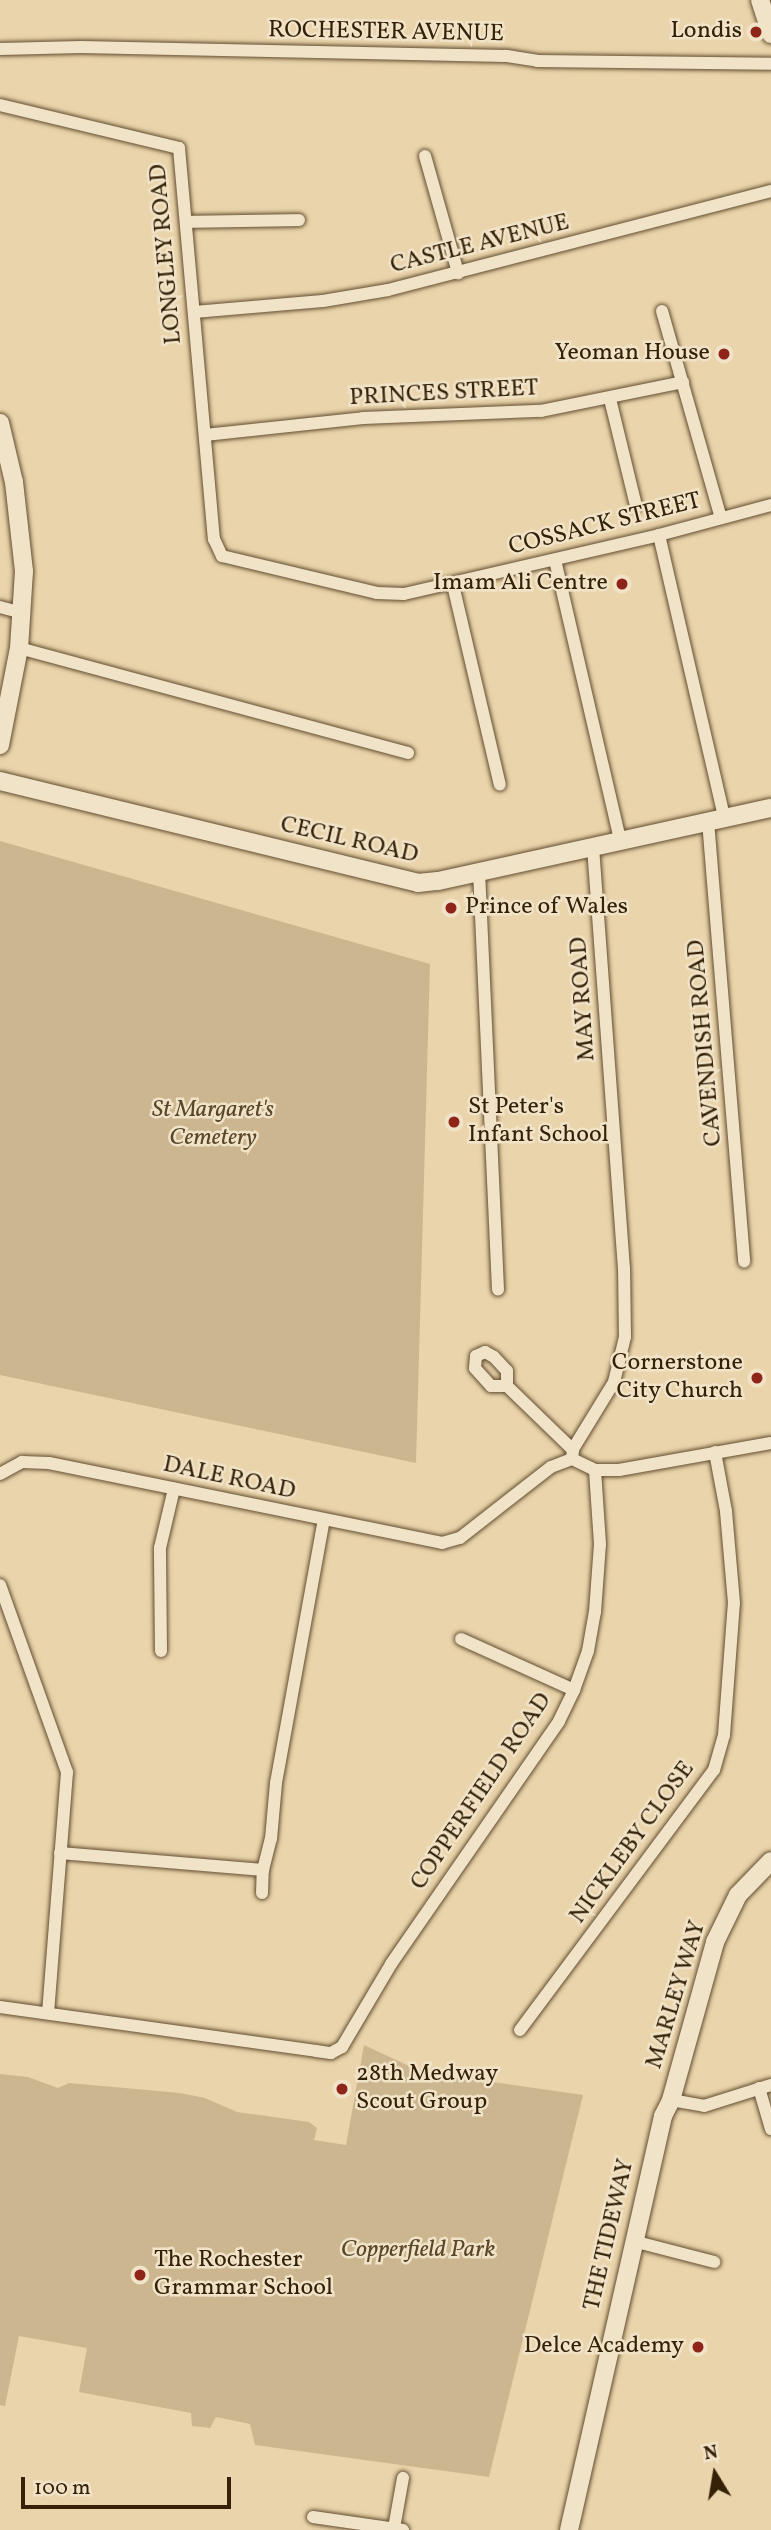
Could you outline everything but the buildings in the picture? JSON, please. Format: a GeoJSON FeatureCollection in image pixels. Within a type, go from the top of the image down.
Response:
{"type":"FeatureCollection","features":[{"type":"Feature","properties":{"kind":"street"},"geometry":{"type":"LineString","coordinates":[[760,0],[771,34]]}},
{"type":"Feature","properties":{"kind":"street","name":"ROCHESTER AVENUE"},"geometry":{"type":"LineString","coordinates":[[0,49],[82,47],[507,56],[535,61],[771,64]]}},
{"type":"Feature","properties":{"kind":"street","name":"LONGLEY ROAD"},"geometry":{"type":"LineString","coordinates":[[0,105],[178,146],[214,539]]}},
{"type":"Feature","properties":{"kind":"street"},"geometry":{"type":"LineString","coordinates":[[425,156],[458,273]]}},
{"type":"Feature","properties":{"kind":"street","name":"CASTLE AVENUE"},"geometry":{"type":"LineString","coordinates":[[194,312],[351,297],[458,273],[771,191]]}},
{"type":"Feature","properties":{"kind":"street"},"geometry":{"type":"LineString","coordinates":[[186,222],[299,220]]}},
{"type":"Feature","properties":{"kind":"street"},"geometry":{"type":"LineString","coordinates":[[662,311],[721,518]]}},
{"type":"Feature","properties":{"kind":"street","name":"PRINCES STREET"},"geometry":{"type":"LineString","coordinates":[[205,435],[363,418],[541,411],[683,382]]}},
{"type":"Feature","properties":{"kind":"street"},"geometry":{"type":"LineString","coordinates":[[610,399],[636,506]]}},
{"type":"Feature","properties":{"kind":"street"},"geometry":{"type":"LineString","coordinates":[[0,423],[20,524],[23,613],[19,648],[4,710],[0,746]]}},
{"type":"Feature","properties":{"kind":"street","name":"COSSACK STREET"},"geometry":{"type":"LineString","coordinates":[[214,539],[220,554],[229,558],[381,594],[412,593],[659,535],[771,505]]}},
{"type":"Feature","properties":{"kind":"street","name":"CAVENDISH ROAD"},"geometry":{"type":"LineString","coordinates":[[659,535],[716,819],[744,1262]]}},
{"type":"Feature","properties":{"kind":"street"},"geometry":{"type":"LineString","coordinates":[[555,560],[620,840]]}},
{"type":"Feature","properties":{"kind":"street"},"geometry":{"type":"LineString","coordinates":[[453,584],[500,785]]}},
{"type":"Feature","properties":{"kind":"street"},"geometry":{"type":"LineString","coordinates":[[0,607],[23,613]]}},
{"type":"Feature","properties":{"kind":"street"},"geometry":{"type":"LineString","coordinates":[[19,648],[408,753]]}},
{"type":"Feature","properties":{"kind":"street","name":"CECIL ROAD"},"geometry":{"type":"LineString","coordinates":[[0,781],[410,882],[434,882],[771,808]]}},
{"type":"Feature","properties":{"kind":"street","name":"MAY ROAD"},"geometry":{"type":"LineString","coordinates":[[572,1455],[614,1382],[623,1350],[625,1317],[593,846]]}},
{"type":"Feature","properties":{"kind":"street"},"geometry":{"type":"LineString","coordinates":[[479,871],[498,1290]]}},
{"type":"Feature","properties":{"kind":"street"},"geometry":{"type":"LineString","coordinates":[[507,1386],[572,1455],[595,1469],[619,1470],[771,1443]]}},
{"type":"Feature","properties":{"kind":"street","name":"NICKLEBY CLOSE"},"geometry":{"type":"LineString","coordinates":[[520,2030],[714,1770],[724,1735],[734,1603],[726,1511],[716,1452]]}},
{"type":"Feature","properties":{"kind":"street","name":"DALE ROAD"},"geometry":{"type":"LineString","coordinates":[[0,1474],[14,1464],[38,1461],[436,1542],[453,1541],[551,1466],[572,1455]]}},
{"type":"Feature","properties":{"kind":"street","name":"COPPERFIELD ROAD"},"geometry":{"type":"LineString","coordinates":[[48,2013],[331,2053],[342,2047],[391,1964],[559,1721],[574,1690],[588,1651],[599,1582],[595,1469]]}},
{"type":"Feature","properties":{"kind":"street"},"geometry":{"type":"LineString","coordinates":[[161,1651],[160,1548],[174,1489]]}},
{"type":"Feature","properties":{"kind":"street"},"geometry":{"type":"LineString","coordinates":[[262,1893],[262,1870],[271,1839],[276,1783],[324,1520]]}},
{"type":"Feature","properties":{"kind":"street"},"geometry":{"type":"LineString","coordinates":[[0,1585],[67,1772],[48,2013],[0,2007]]}},
{"type":"Feature","properties":{"kind":"street"},"geometry":{"type":"LineString","coordinates":[[461,1639],[574,1690]]}},
{"type":"Feature","properties":{"kind":"street"},"geometry":{"type":"LineString","coordinates":[[60,1853],[262,1870]]}},
{"type":"Feature","properties":{"kind":"street","name":"MARLEY WAY"},"geometry":{"type":"LineString","coordinates":[[667,2108],[717,1935],[738,1895],[771,1861]]}},
{"type":"Feature","properties":{"kind":"street"},"geometry":{"type":"LineString","coordinates":[[667,2108],[704,2106],[765,2087],[771,2129]]}},
{"type":"Feature","properties":{"kind":"street","name":"THE TIDEWAY"},"geometry":{"type":"LineString","coordinates":[[569,2530],[633,2241],[667,2108]]}},
{"type":"Feature","properties":{"kind":"street"},"geometry":{"type":"LineString","coordinates":[[633,2241],[714,2262]]}},
{"type":"Feature","properties":{"kind":"street"},"geometry":{"type":"LineString","coordinates":[[313,2517],[340,2526],[354,2521],[399,2529],[403,2478]]}},
{"type":"Feature","properties":{"kind":"green space","name":"St Margaret's Cemetery"},"geometry":{"type":"Polygon","coordinates":[[[0,841],[430,964],[416,1463],[0,1375],[0,841]]]}},
{"type":"Feature","properties":{"kind":"green space","name":"Copperfield Park"},"geometry":{"type":"Polygon","coordinates":[[[364,2045],[422,2072],[583,2095],[489,2477],[255,2445],[250,2424],[216,2417],[210,2428],[192,2426],[191,2413],[79,2392],[87,2348],[19,2336],[5,2406],[0,2405],[0,2074],[28,2077],[58,2088],[69,2083],[180,2093],[205,2098],[237,2112],[309,2122],[317,2128],[314,2140],[346,2145],[364,2045]]]}},
{"type":"Feature","properties":{"kind":"place","name":"Londis"},"geometry":{"type":"Point","coordinates":[756,32]}},
{"type":"Feature","properties":{"kind":"place","name":"Yeoman House"},"geometry":{"type":"Point","coordinates":[724,354]}},
{"type":"Feature","properties":{"kind":"place","name":"Imam Ali Centre"},"geometry":{"type":"Point","coordinates":[622,584]}},
{"type":"Feature","properties":{"kind":"place","name":"Prince of Wales"},"geometry":{"type":"Point","coordinates":[451,908]}},
{"type":"Feature","properties":{"kind":"place","name":"St Peter's Infant School"},"geometry":{"type":"Point","coordinates":[454,1122]}},
{"type":"Feature","properties":{"kind":"place","name":"Cornerstone City Church"},"geometry":{"type":"Point","coordinates":[757,1378]}},
{"type":"Feature","properties":{"kind":"place","name":"28th Medway Scout Group"},"geometry":{"type":"Point","coordinates":[342,2089]}},
{"type":"Feature","properties":{"kind":"place","name":"The Rochester Grammar School"},"geometry":{"type":"Point","coordinates":[140,2275]}},
{"type":"Feature","properties":{"kind":"place","name":"Delce Academy"},"geometry":{"type":"Point","coordinates":[698,2347]}}]}
